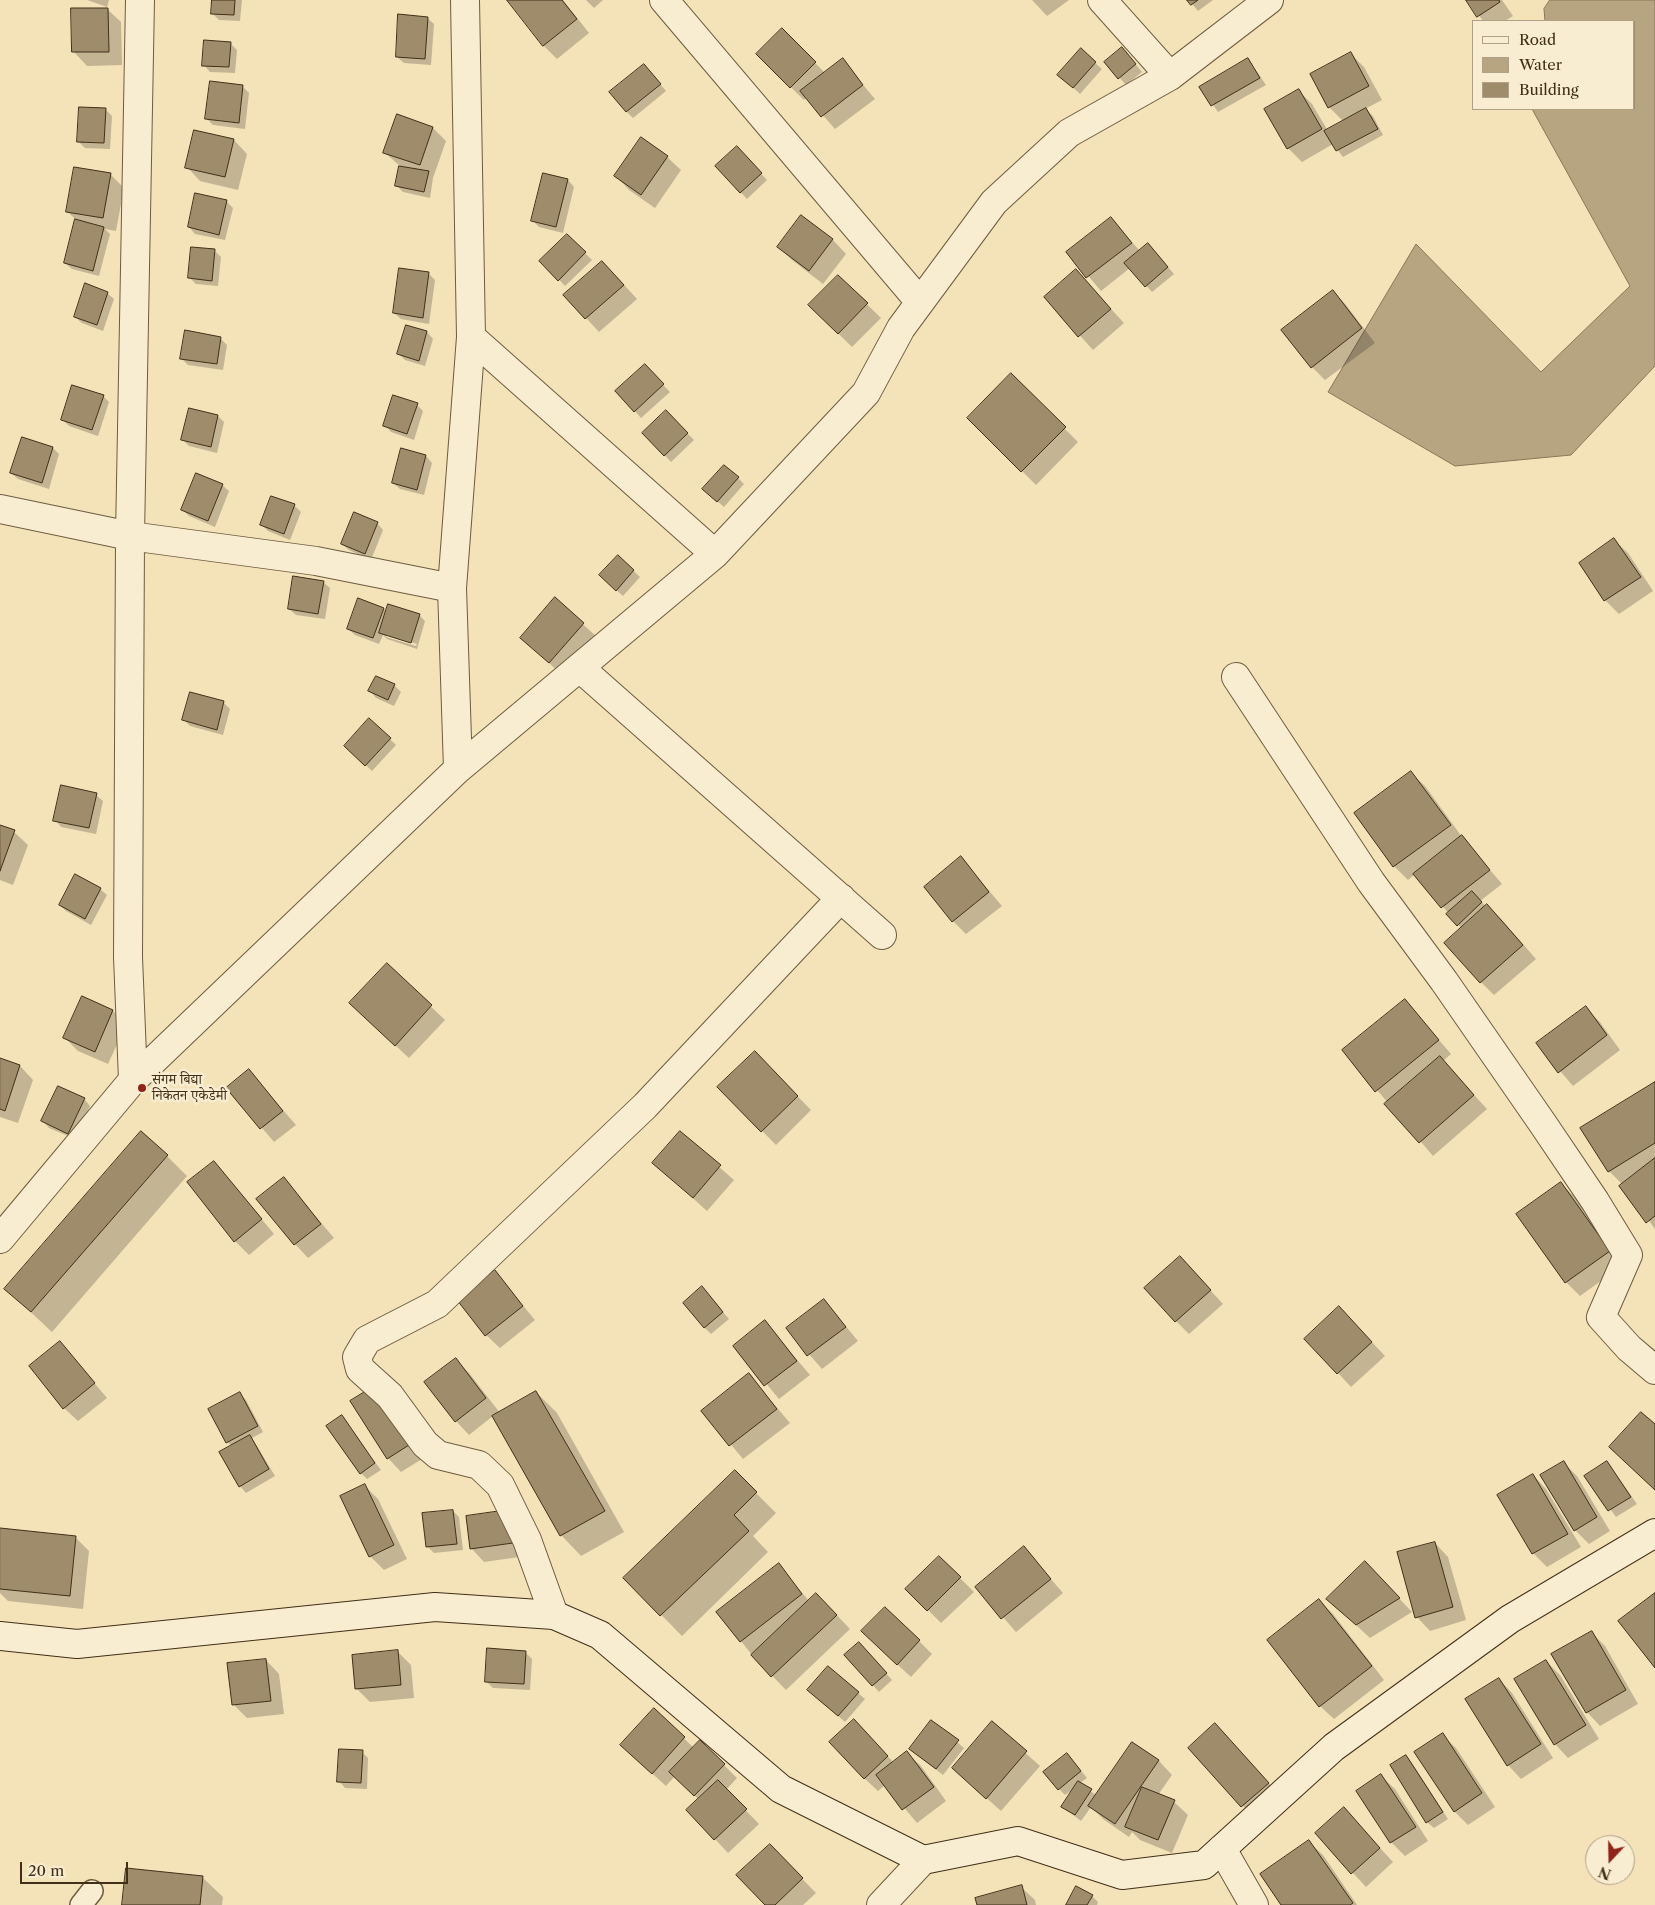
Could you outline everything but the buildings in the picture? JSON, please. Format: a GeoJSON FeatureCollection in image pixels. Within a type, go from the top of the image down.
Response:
{"type":"FeatureCollection","features":[{"type":"Feature","properties":{"kind":"street"},"geometry":{"type":"LineString","coordinates":[[133,1080],[128,957],[130,536],[140,0]]}},
{"type":"Feature","properties":{"kind":"street"},"geometry":{"type":"LineString","coordinates":[[458,769],[452,588],[471,337],[464,0]]}},
{"type":"Feature","properties":{"kind":"street"},"geometry":{"type":"LineString","coordinates":[[664,0],[920,302]]}},
{"type":"Feature","properties":{"kind":"street"},"geometry":{"type":"LineString","coordinates":[[1102,0],[1170,76]]}},
{"type":"Feature","properties":{"kind":"street"},"geometry":{"type":"LineString","coordinates":[[0,1239],[133,1080],[458,769],[715,554],[866,393],[901,328],[994,202],[1069,133],[1170,76],[1269,0]]}},
{"type":"Feature","properties":{"kind":"street"},"geometry":{"type":"LineString","coordinates":[[471,337],[715,554]]}},
{"type":"Feature","properties":{"kind":"street"},"geometry":{"type":"LineString","coordinates":[[0,509],[130,536],[316,562],[452,588]]}},
{"type":"Feature","properties":{"kind":"street"},"geometry":{"type":"LineString","coordinates":[[580,668],[882,935]]}},
{"type":"Feature","properties":{"kind":"street"},"geometry":{"type":"LineString","coordinates":[[1236,678],[1371,882],[1444,982],[1595,1201],[1628,1255],[1601,1317],[1628,1348],[1655,1370]]}},
{"type":"Feature","properties":{"kind":"street"},"geometry":{"type":"LineString","coordinates":[[554,1615],[527,1540],[500,1485],[479,1465],[438,1455],[425,1444],[390,1396],[360,1369],[357,1357],[367,1340],[437,1304],[645,1106],[840,898]]}},
{"type":"Feature","properties":{"kind":"street"},"geometry":{"type":"LineString","coordinates":[[881,1905],[924,1860],[1018,1841],[1122,1875],[1204,1865],[1334,1747],[1510,1619],[1655,1533]]}},
{"type":"Feature","properties":{"kind":"street"},"geometry":{"type":"LineString","coordinates":[[0,1636],[76,1644],[435,1607],[554,1615],[600,1635],[781,1789],[924,1860]]}},
{"type":"Feature","properties":{"kind":"street"},"geometry":{"type":"LineString","coordinates":[[1222,1848],[1254,1905]]}},
{"type":"Feature","properties":{"kind":"water"},"geometry":{"type":"Polygon","coordinates":[[[1550,0],[1655,0],[1655,366],[1571,455],[1455,466],[1328,392],[1416,244],[1541,372],[1630,286],[1533,110],[1635,110],[1635,20],[1545,20],[1544,9],[1550,0]]]}},
{"type":"Feature","properties":{"kind":"place","name":"संगम बिद्या निकेतन एकेडेमी"},"geometry":{"type":"Point","coordinates":[142,1088]}}]}
